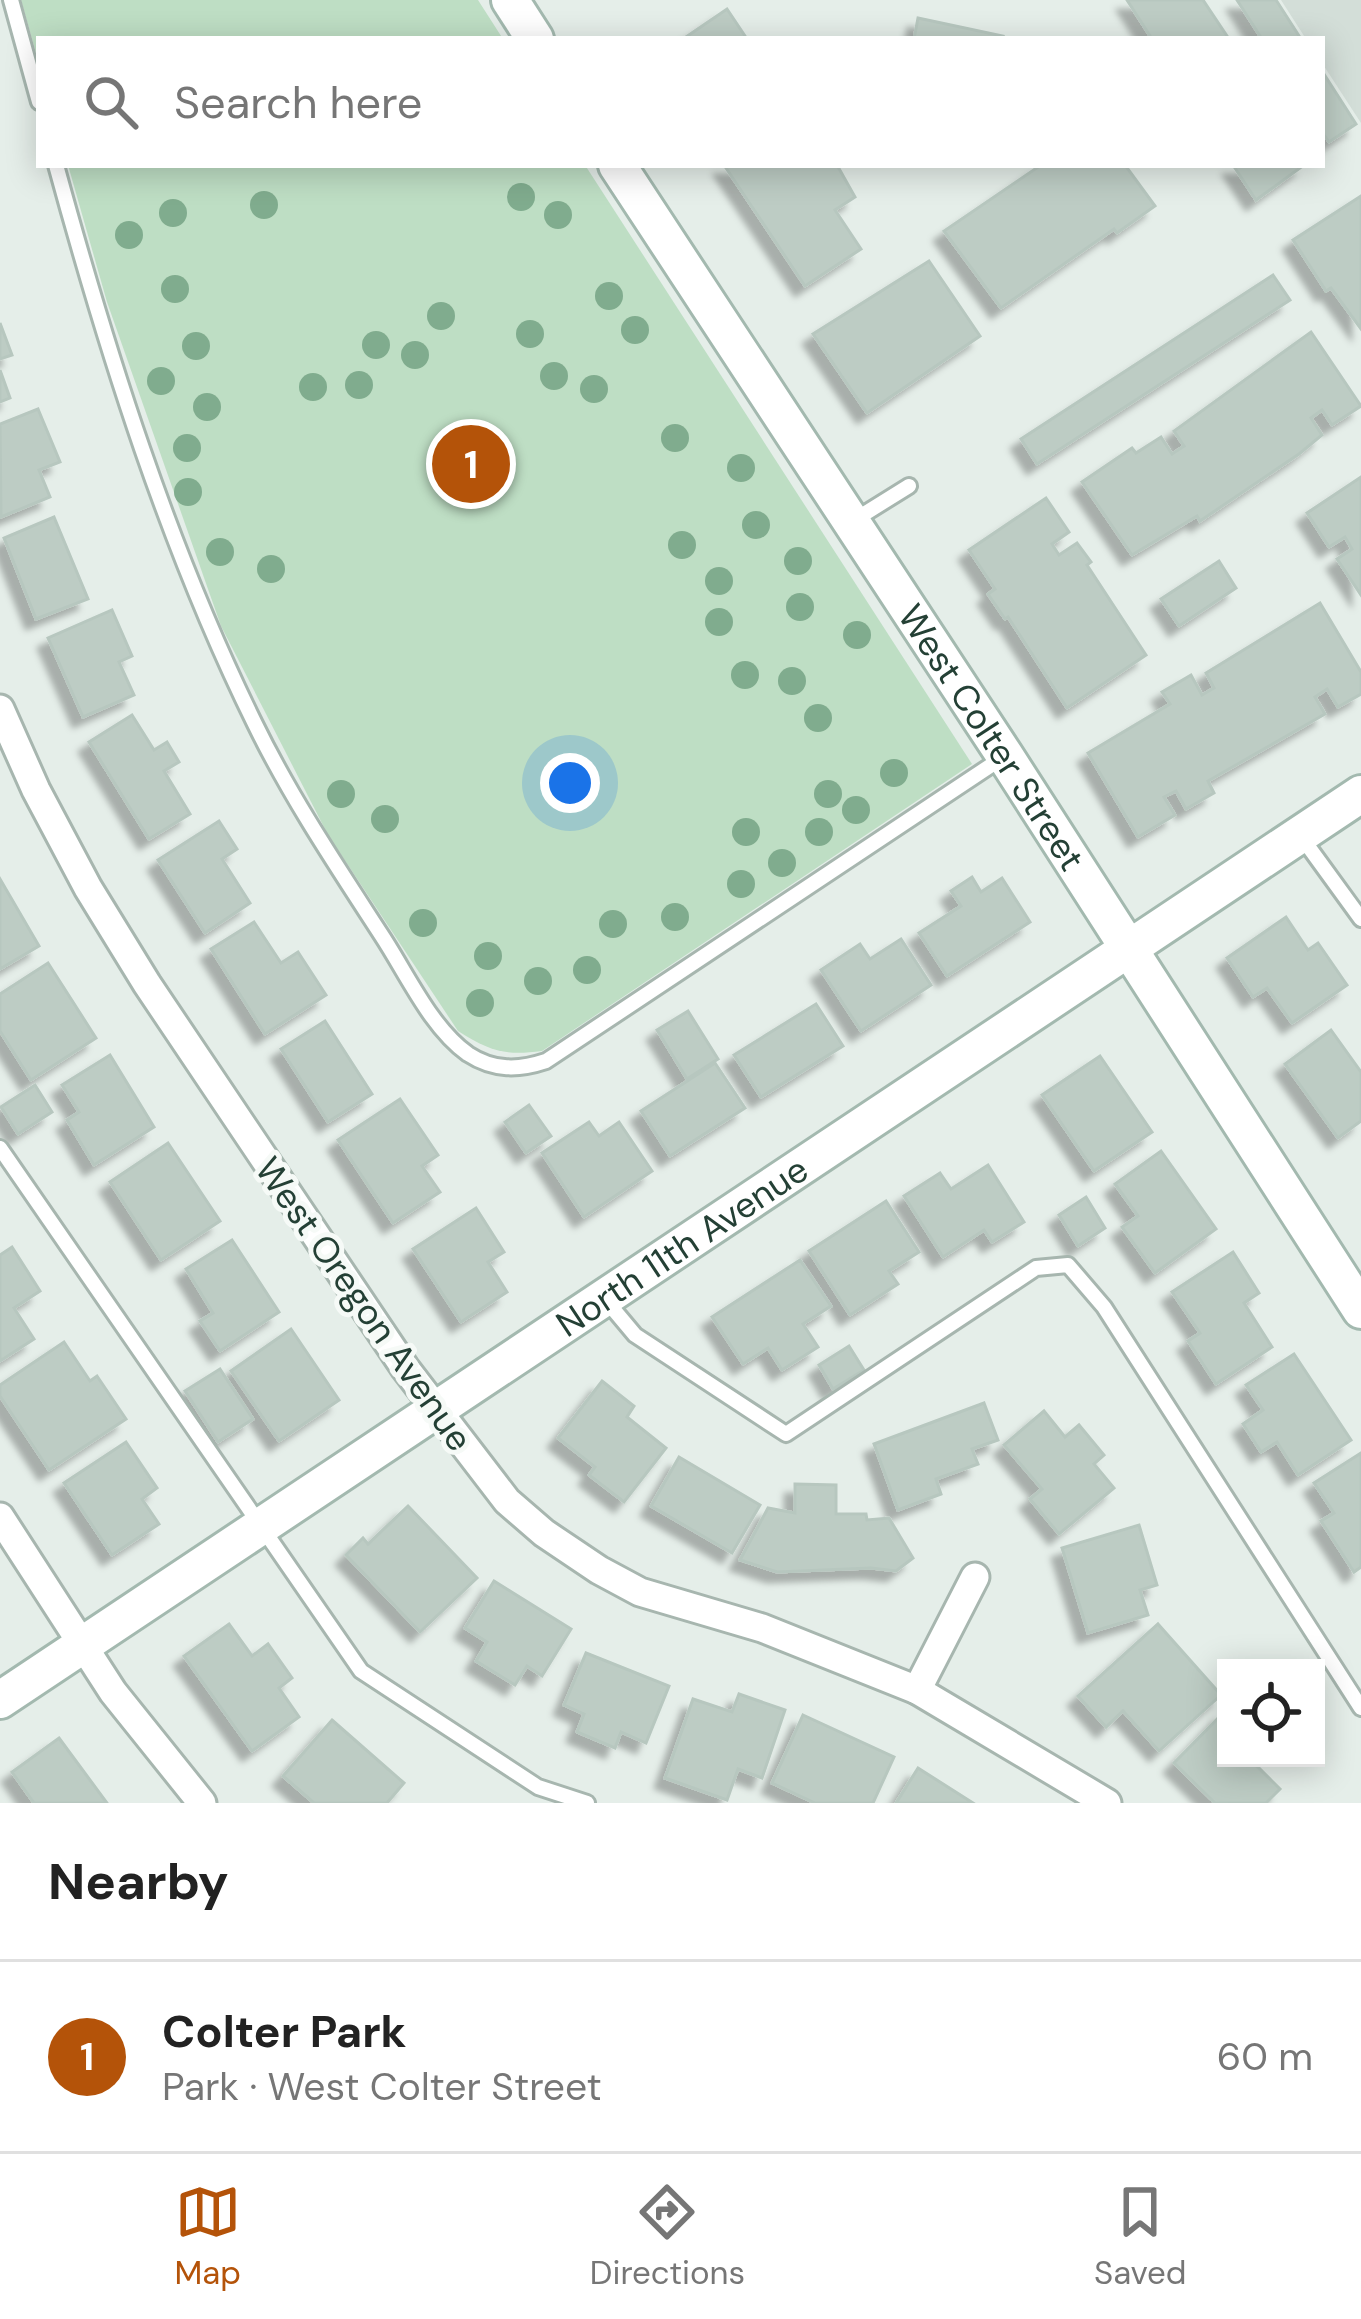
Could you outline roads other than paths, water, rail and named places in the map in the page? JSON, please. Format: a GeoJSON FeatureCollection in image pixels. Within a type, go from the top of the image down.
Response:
{"type":"FeatureCollection","features":[{"type":"Feature","properties":{"kind":"street"},"geometry":{"type":"LineString","coordinates":[[510,0],[533,36]]}},
{"type":"Feature","properties":{"kind":"street","name":"West Colter Street"},"geometry":{"type":"LineString","coordinates":[[619,168],[1361,1310]]}},
{"type":"Feature","properties":{"kind":"street","name":"West Oregon Avenue"},"geometry":{"type":"LineString","coordinates":[[0,709],[36,790],[124,946],[435,1410],[507,1501],[544,1533],[640,1592],[762,1628],[917,1690],[1107,1803]]}},
{"type":"Feature","properties":{"kind":"street","name":"North 11th Avenue"},"geometry":{"type":"LineString","coordinates":[[0,1700],[1361,794]]}},
{"type":"Feature","properties":{"kind":"street"},"geometry":{"type":"LineString","coordinates":[[0,1517],[126,1708],[202,1803]]}},
{"type":"Feature","properties":{"kind":"street"},"geometry":{"type":"LineString","coordinates":[[917,1690],[975,1577]]}},
{"type":"Feature","properties":{"kind":"lane"},"geometry":{"type":"LineString","coordinates":[[11,0],[36,91]]}},
{"type":"Feature","properties":{"kind":"lane"},"geometry":{"type":"LineString","coordinates":[[57,168],[86,274],[180,553],[255,724],[287,784],[442,1028],[468,1054],[520,1070],[546,1061],[1005,756]]}},
{"type":"Feature","properties":{"kind":"lane"},"geometry":{"type":"LineString","coordinates":[[851,522],[909,486]]}},
{"type":"Feature","properties":{"kind":"lane"},"geometry":{"type":"LineString","coordinates":[[1300,835],[1361,919]]}},
{"type":"Feature","properties":{"kind":"lane"},"geometry":{"type":"LineString","coordinates":[[0,1148],[361,1671],[538,1787],[587,1803]]}},
{"type":"Feature","properties":{"kind":"lane"},"geometry":{"type":"LineString","coordinates":[[604,1298],[634,1335],[786,1434],[1036,1268],[1068,1264],[1103,1307],[1361,1708]]}},
{"type":"Feature","properties":{"kind":"place","name":"Colter Park"},"geometry":{"type":"Point","coordinates":[471,464]}}]}
